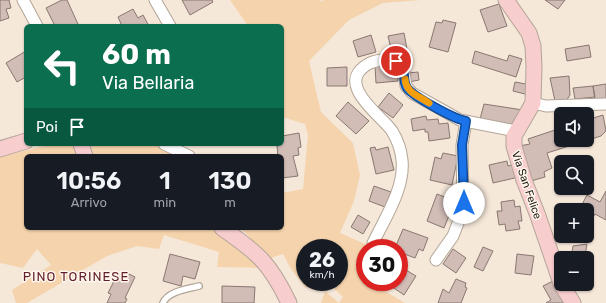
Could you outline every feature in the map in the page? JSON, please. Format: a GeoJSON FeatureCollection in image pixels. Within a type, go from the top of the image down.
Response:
{"type":"FeatureCollection","features":[{"type":"Feature","properties":{"kind":"street"},"geometry":{"type":"LineString","coordinates":[[23,0],[36,24]]}},
{"type":"Feature","properties":{"kind":"street"},"geometry":{"type":"LineString","coordinates":[[155,0],[169,24]]}},
{"type":"Feature","properties":{"kind":"street","name":"Via San Felice"},"geometry":{"type":"LineString","coordinates":[[506,0],[522,21],[529,33],[533,46],[533,103],[516,131],[514,136],[514,146],[524,180],[554,263]]}},
{"type":"Feature","properties":{"kind":"street"},"geometry":{"type":"LineString","coordinates":[[375,239],[395,195],[402,160],[392,131],[366,105],[357,89],[357,80],[360,73],[366,66],[373,62],[389,60],[400,63],[403,67],[406,86],[412,93],[448,114],[466,121],[516,131]]}},
{"type":"Feature","properties":{"kind":"street"},"geometry":{"type":"LineString","coordinates":[[533,103],[546,106],[606,104]]}},
{"type":"Feature","properties":{"kind":"street"},"geometry":{"type":"LineString","coordinates":[[436,260],[455,232],[463,210],[462,145],[466,121]]}},
{"type":"Feature","properties":{"kind":"street"},"geometry":{"type":"LineString","coordinates":[[0,150],[24,142]]}},
{"type":"Feature","properties":{"kind":"street"},"geometry":{"type":"LineString","coordinates":[[168,146],[185,154]]}},
{"type":"Feature","properties":{"kind":"street"},"geometry":{"type":"LineString","coordinates":[[225,230],[251,248],[263,260],[279,281],[289,303]]}},
{"type":"Feature","properties":{"kind":"street","name":"Via San Felice"},"geometry":{"type":"LineString","coordinates":[[565,291],[572,303]]}},
{"type":"Feature","properties":{"kind":"lane"},"geometry":{"type":"LineString","coordinates":[[163,303],[165,299],[174,293],[199,286]]}},
{"type":"Feature","properties":{"kind":"shaded area"},"geometry":{"type":"Polygon","coordinates":[[[230,0],[320,0],[322,2],[323,0],[422,0],[383,3],[349,20],[309,61],[321,112],[353,143],[360,175],[354,201],[340,233],[356,240],[356,291],[385,291],[405,303],[339,303],[343,297],[337,291],[348,291],[348,239],[296,239],[296,275],[283,254],[271,258],[242,230],[284,230],[284,193],[303,189],[308,135],[305,124],[284,118],[284,24],[247,24],[230,0]]]}},
{"type":"Feature","properties":{"kind":"shaded area"},"geometry":{"type":"Polygon","coordinates":[[[44,146],[74,146],[77,154],[24,154],[24,230],[218,230],[267,268],[217,267],[219,252],[164,235],[159,249],[137,246],[107,256],[27,303],[16,303],[12,290],[51,265],[37,249],[23,268],[0,263],[0,157],[44,146]]]}},
{"type":"Feature","properties":{"kind":"shaded area"},"geometry":{"type":"Polygon","coordinates":[[[91,146],[161,146],[170,153],[170,154],[93,154],[91,146]]]}},
{"type":"Feature","properties":{"kind":"shaded area"},"geometry":{"type":"Polygon","coordinates":[[[325,291],[339,303],[321,303],[325,291]]]}},
{"type":"Feature","properties":{"kind":"building"},"geometry":{"type":"Polygon","coordinates":[[[0,0],[9,0],[11,8],[6,9],[9,18],[0,21],[0,0]]]}},
{"type":"Feature","properties":{"kind":"building"},"geometry":{"type":"Polygon","coordinates":[[[62,0],[67,0],[78,24],[54,24],[46,8],[62,0]]]}},
{"type":"Feature","properties":{"kind":"building"},"geometry":{"type":"Polygon","coordinates":[[[182,0],[212,0],[213,2],[190,15],[182,0]]]}},
{"type":"Feature","properties":{"kind":"building"},"geometry":{"type":"Polygon","coordinates":[[[545,0],[565,0],[558,9],[545,0]]]}},
{"type":"Feature","properties":{"kind":"building"},"geometry":{"type":"Polygon","coordinates":[[[499,4],[507,26],[488,32],[480,10],[499,4]]]}},
{"type":"Feature","properties":{"kind":"building"},"geometry":{"type":"Polygon","coordinates":[[[133,9],[138,18],[143,15],[148,24],[121,24],[118,17],[133,9]]]}},
{"type":"Feature","properties":{"kind":"building"},"geometry":{"type":"Polygon","coordinates":[[[443,20],[456,23],[448,52],[429,47],[436,22],[442,23],[443,20]]]}},
{"type":"Feature","properties":{"kind":"building"},"geometry":{"type":"Polygon","coordinates":[[[404,33],[407,49],[392,53],[388,36],[404,33]]]}},
{"type":"Feature","properties":{"kind":"building"},"geometry":{"type":"Polygon","coordinates":[[[371,35],[376,52],[358,57],[353,41],[371,35]]]}},
{"type":"Feature","properties":{"kind":"building"},"geometry":{"type":"Polygon","coordinates":[[[589,45],[591,57],[567,61],[565,49],[589,45]]]}},
{"type":"Feature","properties":{"kind":"building"},"geometry":{"type":"Polygon","coordinates":[[[475,51],[507,61],[509,55],[522,59],[516,77],[472,63],[475,51]]]}},
{"type":"Feature","properties":{"kind":"building"},"geometry":{"type":"Polygon","coordinates":[[[24,52],[24,78],[17,82],[6,63],[24,52]]]}},
{"type":"Feature","properties":{"kind":"building"},"geometry":{"type":"Polygon","coordinates":[[[397,65],[398,81],[376,83],[375,66],[397,65]]]}},
{"type":"Feature","properties":{"kind":"building"},"geometry":{"type":"Polygon","coordinates":[[[347,67],[347,86],[327,86],[327,68],[347,67]]]}},
{"type":"Feature","properties":{"kind":"building"},"geometry":{"type":"Polygon","coordinates":[[[418,72],[419,80],[409,82],[408,73],[418,72]]]}},
{"type":"Feature","properties":{"kind":"building"},"geometry":{"type":"Polygon","coordinates":[[[569,76],[570,95],[566,101],[555,101],[550,78],[569,76]]]}},
{"type":"Feature","properties":{"kind":"building"},"geometry":{"type":"Polygon","coordinates":[[[515,82],[531,85],[529,95],[513,91],[515,82]]]}},
{"type":"Feature","properties":{"kind":"building"},"geometry":{"type":"Polygon","coordinates":[[[606,84],[606,100],[595,101],[593,86],[606,84]]]}},
{"type":"Feature","properties":{"kind":"building"},"geometry":{"type":"Polygon","coordinates":[[[593,86],[595,97],[575,99],[573,88],[593,86]]]}},
{"type":"Feature","properties":{"kind":"building"},"geometry":{"type":"Polygon","coordinates":[[[389,93],[403,105],[393,118],[378,107],[389,93]]]}},
{"type":"Feature","properties":{"kind":"building"},"geometry":{"type":"Polygon","coordinates":[[[348,102],[369,121],[356,134],[336,116],[348,102]]]}},
{"type":"Feature","properties":{"kind":"building"},"geometry":{"type":"Polygon","coordinates":[[[484,104],[523,110],[516,125],[480,119],[484,104]]]}},
{"type":"Feature","properties":{"kind":"building"},"geometry":{"type":"Polygon","coordinates":[[[603,115],[606,131],[601,136],[594,138],[594,118],[603,115]]]}},
{"type":"Feature","properties":{"kind":"building"},"geometry":{"type":"Polygon","coordinates":[[[426,116],[427,120],[438,119],[439,124],[448,123],[450,138],[429,141],[428,132],[425,132],[425,129],[413,131],[411,119],[426,116]]]}},
{"type":"Feature","properties":{"kind":"building"},"geometry":{"type":"Polygon","coordinates":[[[554,130],[554,147],[566,147],[547,153],[552,168],[544,172],[545,177],[531,181],[519,146],[530,144],[528,139],[554,130]]]}},
{"type":"Feature","properties":{"kind":"building"},"geometry":{"type":"Polygon","coordinates":[[[299,133],[301,147],[298,148],[299,155],[293,156],[298,176],[284,178],[284,154],[278,154],[277,146],[284,146],[284,136],[299,133]]]}},
{"type":"Feature","properties":{"kind":"building"},"geometry":{"type":"Polygon","coordinates":[[[375,147],[376,150],[388,147],[394,170],[376,174],[370,148],[375,147]]]}},
{"type":"Feature","properties":{"kind":"building"},"geometry":{"type":"Polygon","coordinates":[[[443,153],[458,156],[452,185],[430,180],[435,157],[441,159],[443,153]]]}},
{"type":"Feature","properties":{"kind":"building"},"geometry":{"type":"Polygon","coordinates":[[[507,161],[508,166],[516,164],[519,177],[493,183],[489,165],[507,161]]]}},
{"type":"Feature","properties":{"kind":"building"},"geometry":{"type":"Polygon","coordinates":[[[374,186],[391,192],[385,207],[369,201],[374,186]]]}},
{"type":"Feature","properties":{"kind":"building"},"geometry":{"type":"Polygon","coordinates":[[[606,191],[606,220],[595,214],[594,216],[594,203],[583,203],[587,195],[600,202],[606,191]]]}},
{"type":"Feature","properties":{"kind":"building"},"geometry":{"type":"Polygon","coordinates":[[[437,194],[455,201],[444,228],[427,221],[437,194]]]}},
{"type":"Feature","properties":{"kind":"building"},"geometry":{"type":"Polygon","coordinates":[[[514,200],[515,207],[520,206],[522,221],[518,221],[520,229],[506,231],[505,224],[499,225],[497,211],[502,211],[501,202],[514,200]]]}},
{"type":"Feature","properties":{"kind":"building"},"geometry":{"type":"Polygon","coordinates":[[[358,215],[370,222],[363,234],[351,227],[358,215]]]}},
{"type":"Feature","properties":{"kind":"building"},"geometry":{"type":"Polygon","coordinates":[[[403,229],[428,238],[423,251],[419,249],[415,258],[408,255],[408,239],[399,239],[403,229]]]}},
{"type":"Feature","properties":{"kind":"building"},"geometry":{"type":"Polygon","coordinates":[[[587,244],[586,251],[572,251],[573,246],[587,244]]]}},
{"type":"Feature","properties":{"kind":"building"},"geometry":{"type":"Polygon","coordinates":[[[483,247],[493,251],[483,271],[474,267],[483,247]]]}},
{"type":"Feature","properties":{"kind":"building"},"geometry":{"type":"Polygon","coordinates":[[[453,249],[466,258],[456,273],[443,264],[453,249]]]}},
{"type":"Feature","properties":{"kind":"building"},"geometry":{"type":"Polygon","coordinates":[[[170,254],[200,262],[195,279],[183,276],[181,286],[163,281],[170,254]]]}},
{"type":"Feature","properties":{"kind":"building"},"geometry":{"type":"Polygon","coordinates":[[[517,254],[534,256],[531,275],[515,273],[517,254]]]}},
{"type":"Feature","properties":{"kind":"building"},"geometry":{"type":"Polygon","coordinates":[[[123,271],[135,277],[125,298],[127,299],[125,303],[107,303],[111,294],[108,293],[118,273],[121,275],[123,271]]]}},
{"type":"Feature","properties":{"kind":"building"},"geometry":{"type":"Polygon","coordinates":[[[408,271],[416,276],[408,289],[408,271]]]}},
{"type":"Feature","properties":{"kind":"building"},"geometry":{"type":"Polygon","coordinates":[[[456,279],[466,283],[465,287],[467,288],[461,303],[438,303],[443,289],[449,293],[456,279]]]}},
{"type":"Feature","properties":{"kind":"building"},"geometry":{"type":"Polygon","coordinates":[[[553,281],[554,291],[558,291],[565,303],[546,303],[551,300],[543,286],[553,281]]]}},
{"type":"Feature","properties":{"kind":"building"},"geometry":{"type":"Polygon","coordinates":[[[222,286],[255,287],[254,303],[222,303],[222,286]]]}},
{"type":"Feature","properties":{"kind":"building"},"geometry":{"type":"Polygon","coordinates":[[[398,291],[407,291],[404,295],[398,291]]]}},
{"type":"Feature","properties":{"kind":"slow traffic"},"geometry":{"type":"LineString","coordinates":[[405,79],[406,86],[412,93],[429,103]]}},
{"type":"Feature","properties":{"kind":"district","name":"PINO TORINESE"},"geometry":{"type":"Point","coordinates":[76,276]}},
{"type":"Feature","properties":{"kind":"route"},"geometry":{"type":"LineString","coordinates":[[396,61],[403,67],[406,86],[412,93],[448,114],[460,120],[466,121],[462,145],[464,203]]}}]}
